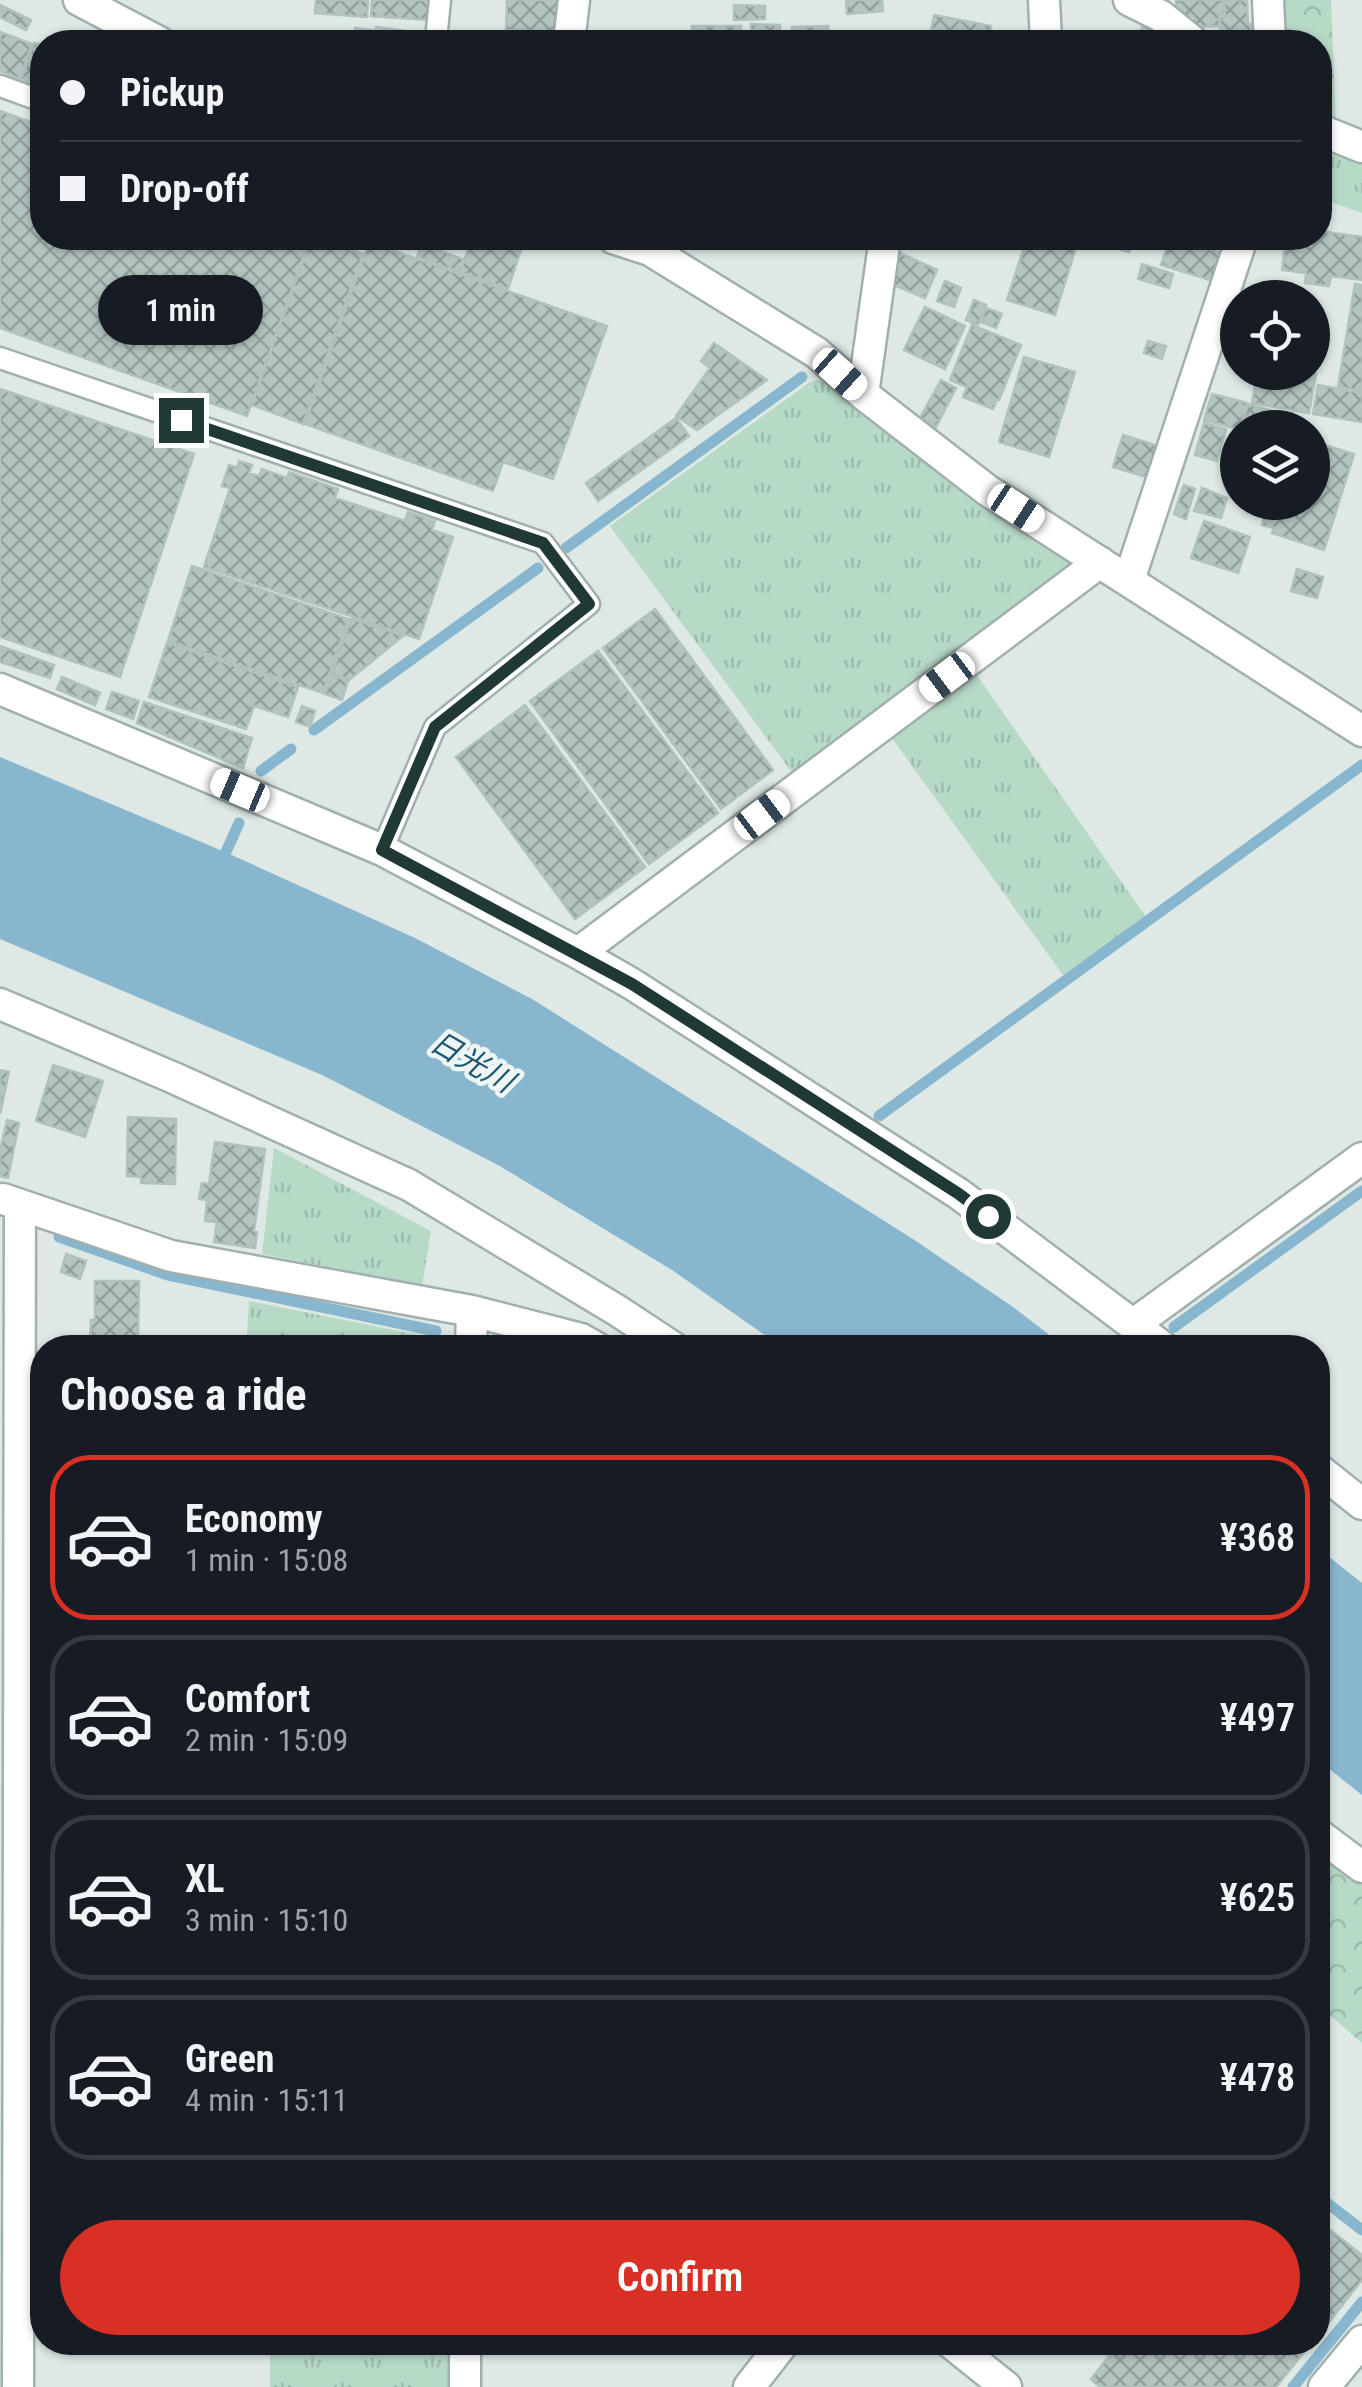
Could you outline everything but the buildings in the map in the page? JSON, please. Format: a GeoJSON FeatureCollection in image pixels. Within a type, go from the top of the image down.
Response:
{"type":"FeatureCollection","features":[{"type":"Feature","properties":{"kind":"street"},"geometry":{"type":"LineString","coordinates":[[79,0],[136,30]]}},
{"type":"Feature","properties":{"kind":"street"},"geometry":{"type":"LineString","coordinates":[[571,30],[574,0]]}},
{"type":"Feature","properties":{"kind":"street"},"geometry":{"type":"LineString","coordinates":[[1044,0],[1045,30]]}},
{"type":"Feature","properties":{"kind":"street"},"geometry":{"type":"LineString","coordinates":[[1130,0],[1178,30]]}},
{"type":"Feature","properties":{"kind":"street"},"geometry":{"type":"LineString","coordinates":[[1268,0],[1269,30]]}},
{"type":"Feature","properties":{"kind":"street"},"geometry":{"type":"LineString","coordinates":[[1332,135],[1362,147]]}},
{"type":"Feature","properties":{"kind":"street"},"geometry":{"type":"LineString","coordinates":[[650,250],[817,353],[863,394],[987,490],[1362,731]]}},
{"type":"Feature","properties":{"kind":"street"},"geometry":{"type":"LineString","coordinates":[[863,394],[883,250]]}},
{"type":"Feature","properties":{"kind":"street"},"geometry":{"type":"LineString","coordinates":[[1130,580],[1238,250]]}},
{"type":"Feature","properties":{"kind":"street"},"geometry":{"type":"LineString","coordinates":[[578,953],[1100,562]]}},
{"type":"Feature","properties":{"kind":"street"},"geometry":{"type":"LineString","coordinates":[[0,689],[382,850],[578,953],[959,1194],[1148,1335]]}},
{"type":"Feature","properties":{"kind":"street"},"geometry":{"type":"LineString","coordinates":[[0,1004],[409,1185],[654,1335]]}},
{"type":"Feature","properties":{"kind":"street"},"geometry":{"type":"LineString","coordinates":[[1134,1324],[1362,1158]]}},
{"type":"Feature","properties":{"kind":"street"},"geometry":{"type":"LineString","coordinates":[[18,2387],[20,1817],[10,1201],[171,1256],[472,1311],[566,1335]]}},
{"type":"Feature","properties":{"kind":"street"},"geometry":{"type":"LineString","coordinates":[[471,1335],[472,1311]]}},
{"type":"Feature","properties":{"kind":"street"},"geometry":{"type":"LineString","coordinates":[[1330,1479],[1362,1504]]}},
{"type":"Feature","properties":{"kind":"street"},"geometry":{"type":"LineString","coordinates":[[1330,1843],[1362,1868]]}},
{"type":"Feature","properties":{"kind":"street"},"geometry":{"type":"LineString","coordinates":[[1324,2387],[1362,2341]]}},
{"type":"Feature","properties":{"kind":"street"},"geometry":{"type":"LineString","coordinates":[[466,2355],[466,2387]]}},
{"type":"Feature","properties":{"kind":"street"},"geometry":{"type":"LineString","coordinates":[[749,2387],[774,2355]]}},
{"type":"Feature","properties":{"kind":"street"},"geometry":{"type":"LineString","coordinates":[[966,2355],[1006,2387]]}},
{"type":"Feature","properties":{"kind":"lane"},"geometry":{"type":"LineString","coordinates":[[437,30],[440,0]]}},
{"type":"Feature","properties":{"kind":"lane"},"geometry":{"type":"LineString","coordinates":[[0,86],[30,97]]}},
{"type":"Feature","properties":{"kind":"lane"},"geometry":{"type":"LineString","coordinates":[[0,358],[543,543],[589,604],[435,727],[382,850]]}},
{"type":"Feature","properties":{"kind":"green space"},"geometry":{"type":"Polygon","coordinates":[[[1277,0],[1331,0],[1336,127],[1332,126],[1332,30],[1278,30],[1277,0]]]}},
{"type":"Feature","properties":{"kind":"green space"},"geometry":{"type":"Polygon","coordinates":[[[1332,145],[1362,156],[1362,213],[1332,202],[1332,145]]]}},
{"type":"Feature","properties":{"kind":"green space"},"geometry":{"type":"Polygon","coordinates":[[[818,380],[828,383],[967,496],[1079,568],[806,777],[791,771],[610,526],[818,380]]]}},
{"type":"Feature","properties":{"kind":"green space"},"geometry":{"type":"Polygon","coordinates":[[[974,671],[1146,917],[1063,975],[889,734],[974,671]]]}},
{"type":"Feature","properties":{"kind":"green space"},"geometry":{"type":"Polygon","coordinates":[[[274,1148],[431,1231],[422,1286],[262,1254],[274,1148]]]}},
{"type":"Feature","properties":{"kind":"green space"},"geometry":{"type":"Polygon","coordinates":[[[249,1301],[420,1335],[247,1335],[249,1301]]]}},
{"type":"Feature","properties":{"kind":"green space"},"geometry":{"type":"Polygon","coordinates":[[[1330,1851],[1362,1876],[1362,2043],[1330,2015],[1330,1851]]]}},
{"type":"Feature","properties":{"kind":"green space"},"geometry":{"type":"Polygon","coordinates":[[[270,2355],[454,2355],[454,2387],[270,2387],[270,2355]]]}},
{"type":"Feature","properties":{"kind":"water","name":"日光川"},"geometry":{"type":"Polygon","coordinates":[[[0,757],[415,938],[532,999],[913,1239],[1049,1335],[765,1335],[672,1270],[498,1165],[322,1075],[0,939],[0,757]]]}},
{"type":"Feature","properties":{"kind":"water"},"geometry":{"type":"Polygon","coordinates":[[[1330,1558],[1362,1583],[1362,1795],[1330,1770],[1330,1558]]]}},
{"type":"Feature","properties":{"kind":"waterway"},"geometry":{"type":"LineString","coordinates":[[566,548],[802,377]]}},
{"type":"Feature","properties":{"kind":"waterway"},"geometry":{"type":"LineString","coordinates":[[314,730],[538,568]]}},
{"type":"Feature","properties":{"kind":"waterway"},"geometry":{"type":"LineString","coordinates":[[261,771],[291,749]]}},
{"type":"Feature","properties":{"kind":"waterway"},"geometry":{"type":"LineString","coordinates":[[879,1116],[1362,765]]}},
{"type":"Feature","properties":{"kind":"waterway"},"geometry":{"type":"LineString","coordinates":[[220,865],[239,823]]}},
{"type":"Feature","properties":{"kind":"waterway"},"geometry":{"type":"LineString","coordinates":[[1174,1327],[1362,1191]]}},
{"type":"Feature","properties":{"kind":"waterway"},"geometry":{"type":"LineString","coordinates":[[59,1237],[168,1275],[436,1331]]}},
{"type":"Feature","properties":{"kind":"waterway"},"geometry":{"type":"LineString","coordinates":[[1330,2205],[1362,2230]]}},
{"type":"Feature","properties":{"kind":"waterway"},"geometry":{"type":"LineString","coordinates":[[1330,2341],[1362,2302]]}},
{"type":"Feature","properties":{"kind":"waterway"},"geometry":{"type":"LineString","coordinates":[[1293,2387],[1319,2355]]}},
{"type":"Feature","properties":{"kind":"route"},"geometry":{"type":"LineString","coordinates":[[181,420],[543,543],[589,604],[435,727],[382,850],[632,984],[988,1216]]}}]}
